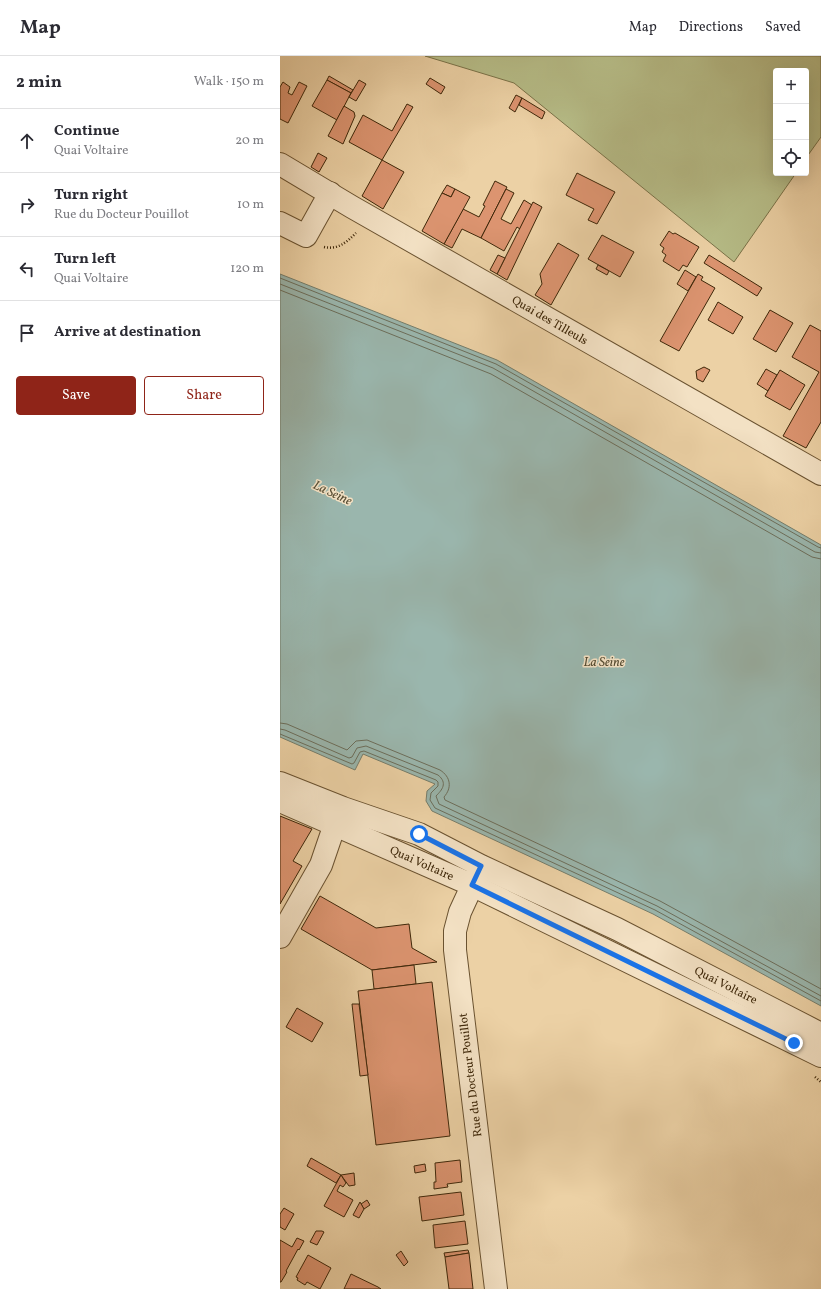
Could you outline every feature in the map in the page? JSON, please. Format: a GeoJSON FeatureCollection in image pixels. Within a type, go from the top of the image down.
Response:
{"type":"FeatureCollection","features":[{"type":"Feature","properties":{"kind":"street","name":"Quai des Tilleuls"},"geometry":{"type":"LineString","coordinates":[[280,164],[359,211],[821,474]]}},
{"type":"Feature","properties":{"kind":"street"},"geometry":{"type":"LineString","coordinates":[[280,223],[306,236],[330,193]]}},
{"type":"Feature","properties":{"kind":"street","name":"Quai Voltaire"},"geometry":{"type":"LineString","coordinates":[[280,783],[339,816]]}},
{"type":"Feature","properties":{"kind":"street","name":"Quai Voltaire"},"geometry":{"type":"LineString","coordinates":[[280,800],[339,816],[419,834],[476,875],[821,1056]]}},
{"type":"Feature","properties":{"kind":"street"},"geometry":{"type":"LineString","coordinates":[[280,937],[321,865],[339,816]]}},
{"type":"Feature","properties":{"kind":"street","name":"Quai Voltaire"},"geometry":{"type":"LineString","coordinates":[[476,875],[617,929],[821,1034]]}},
{"type":"Feature","properties":{"kind":"street","name":"Rue du Docteur Pouillot"},"geometry":{"type":"LineString","coordinates":[[476,875],[460,912],[455,931],[455,950],[496,1289]]}},
{"type":"Feature","properties":{"kind":"green space"},"geometry":{"type":"Polygon","coordinates":[[[425,56],[821,56],[821,137],[809,154],[809,68],[773,68],[773,176],[794,176],[734,262],[514,83],[425,56]]]}},
{"type":"Feature","properties":{"kind":"water","name":"La Seine"},"geometry":{"type":"Polygon","coordinates":[[[280,274],[497,360],[821,545],[821,1006],[653,914],[432,811],[426,801],[427,791],[435,784],[363,754],[355,770],[280,737],[280,274]]]}},
{"type":"Feature","properties":{"kind":"building"},"geometry":{"type":"Polygon","coordinates":[[[329,76],[353,90],[351,93],[327,80],[329,76]]]}},
{"type":"Feature","properties":{"kind":"building"},"geometry":{"type":"Polygon","coordinates":[[[430,78],[445,87],[441,94],[426,84],[430,78]]]}},
{"type":"Feature","properties":{"kind":"building"},"geometry":{"type":"Polygon","coordinates":[[[327,80],[351,93],[337,120],[312,106],[327,80]]]}},
{"type":"Feature","properties":{"kind":"building"},"geometry":{"type":"Polygon","coordinates":[[[359,80],[366,84],[356,101],[349,97],[359,80]]]}},
{"type":"Feature","properties":{"kind":"building"},"geometry":{"type":"Polygon","coordinates":[[[283,82],[290,87],[288,93],[292,95],[299,82],[307,86],[288,123],[280,119],[280,87],[283,82]]]}},
{"type":"Feature","properties":{"kind":"building"},"geometry":{"type":"Polygon","coordinates":[[[516,95],[522,98],[515,112],[509,108],[516,95]]]}},
{"type":"Feature","properties":{"kind":"building"},"geometry":{"type":"Polygon","coordinates":[[[522,98],[545,112],[542,119],[519,105],[522,98]]]}},
{"type":"Feature","properties":{"kind":"building"},"geometry":{"type":"Polygon","coordinates":[[[407,104],[413,107],[382,160],[349,142],[363,115],[392,131],[407,104]]]}},
{"type":"Feature","properties":{"kind":"building"},"geometry":{"type":"Polygon","coordinates":[[[344,106],[354,112],[355,116],[343,144],[328,136],[344,106]]]}},
{"type":"Feature","properties":{"kind":"building"},"geometry":{"type":"Polygon","coordinates":[[[318,153],[327,158],[319,172],[311,167],[318,153]]]}},
{"type":"Feature","properties":{"kind":"building"},"geometry":{"type":"Polygon","coordinates":[[[382,160],[404,172],[383,209],[362,196],[382,160]]]}},
{"type":"Feature","properties":{"kind":"building"},"geometry":{"type":"Polygon","coordinates":[[[577,173],[615,192],[597,224],[588,220],[594,209],[566,195],[577,173]]]}},
{"type":"Feature","properties":{"kind":"building"},"geometry":{"type":"Polygon","coordinates":[[[495,181],[507,187],[481,238],[462,229],[452,248],[444,244],[463,209],[479,217],[485,206],[483,205],[495,181]]]}},
{"type":"Feature","properties":{"kind":"building"},"geometry":{"type":"Polygon","coordinates":[[[447,185],[455,189],[451,197],[442,193],[447,185]]]}},
{"type":"Feature","properties":{"kind":"building"},"geometry":{"type":"Polygon","coordinates":[[[455,189],[470,197],[444,244],[422,231],[442,193],[451,197],[455,189]]]}},
{"type":"Feature","properties":{"kind":"building"},"geometry":{"type":"Polygon","coordinates":[[[506,189],[514,193],[501,219],[511,224],[524,200],[532,205],[520,229],[517,227],[504,251],[481,238],[506,189]]]}},
{"type":"Feature","properties":{"kind":"building"},"geometry":{"type":"Polygon","coordinates":[[[533,202],[542,207],[507,280],[497,274],[533,202]]]}},
{"type":"Feature","properties":{"kind":"building"},"geometry":{"type":"Polygon","coordinates":[[[669,231],[699,247],[687,267],[683,265],[679,271],[663,261],[666,255],[662,252],[664,248],[660,245],[669,231]]]}},
{"type":"Feature","properties":{"kind":"building"},"geometry":{"type":"Polygon","coordinates":[[[602,235],[634,252],[620,277],[588,259],[602,235]]]}},
{"type":"Feature","properties":{"kind":"building"},"geometry":{"type":"Polygon","coordinates":[[[558,243],[579,255],[551,305],[535,295],[542,284],[540,274],[558,243]]]}},
{"type":"Feature","properties":{"kind":"building"},"geometry":{"type":"Polygon","coordinates":[[[498,255],[505,258],[497,274],[490,270],[498,255]]]}},
{"type":"Feature","properties":{"kind":"building"},"geometry":{"type":"Polygon","coordinates":[[[709,255],[762,288],[757,296],[704,263],[709,255]]]}},
{"type":"Feature","properties":{"kind":"building"},"geometry":{"type":"Polygon","coordinates":[[[598,265],[609,271],[607,275],[596,269],[598,265]]]}},
{"type":"Feature","properties":{"kind":"building"},"geometry":{"type":"Polygon","coordinates":[[[685,270],[696,277],[688,291],[677,284],[685,270]]]}},
{"type":"Feature","properties":{"kind":"building"},"geometry":{"type":"Polygon","coordinates":[[[698,274],[703,277],[701,280],[715,288],[679,351],[660,341],[698,274]]]}},
{"type":"Feature","properties":{"kind":"building"},"geometry":{"type":"Polygon","coordinates":[[[718,302],[743,317],[733,334],[708,320],[718,302]]]}},
{"type":"Feature","properties":{"kind":"building"},"geometry":{"type":"Polygon","coordinates":[[[770,310],[793,323],[776,352],[753,339],[770,310]]]}},
{"type":"Feature","properties":{"kind":"building"},"geometry":{"type":"Polygon","coordinates":[[[810,325],[821,331],[821,422],[806,448],[783,436],[819,372],[792,357],[810,325]]]}},
{"type":"Feature","properties":{"kind":"building"},"geometry":{"type":"Polygon","coordinates":[[[704,367],[710,370],[703,382],[697,379],[696,371],[704,367]]]}},
{"type":"Feature","properties":{"kind":"building"},"geometry":{"type":"Polygon","coordinates":[[[766,369],[777,375],[768,391],[757,384],[766,369]]]}},
{"type":"Feature","properties":{"kind":"building"},"geometry":{"type":"Polygon","coordinates":[[[780,370],[805,385],[790,410],[765,396],[780,370]]]}},
{"type":"Feature","properties":{"kind":"building"},"geometry":{"type":"Polygon","coordinates":[[[280,816],[312,829],[293,861],[302,866],[280,904],[280,816]]]}},
{"type":"Feature","properties":{"kind":"building"},"geometry":{"type":"Polygon","coordinates":[[[320,896],[376,928],[409,924],[412,948],[437,962],[372,970],[301,929],[320,896]]]}},
{"type":"Feature","properties":{"kind":"building"},"geometry":{"type":"Polygon","coordinates":[[[414,965],[416,984],[374,989],[372,970],[414,965]]]}},
{"type":"Feature","properties":{"kind":"building"},"geometry":{"type":"Polygon","coordinates":[[[432,982],[450,1136],[376,1145],[358,991],[432,982]]]}},
{"type":"Feature","properties":{"kind":"building"},"geometry":{"type":"Polygon","coordinates":[[[352,1004],[359,1004],[368,1075],[360,1076],[352,1004]]]}},
{"type":"Feature","properties":{"kind":"building"},"geometry":{"type":"Polygon","coordinates":[[[297,1008],[323,1023],[312,1042],[286,1027],[297,1008]]]}},
{"type":"Feature","properties":{"kind":"building"},"geometry":{"type":"Polygon","coordinates":[[[311,1158],[341,1175],[336,1183],[307,1166],[311,1158]]]}},
{"type":"Feature","properties":{"kind":"building"},"geometry":{"type":"Polygon","coordinates":[[[460,1160],[462,1182],[447,1184],[448,1187],[434,1189],[434,1182],[436,1182],[435,1163],[460,1160]]]}},
{"type":"Feature","properties":{"kind":"building"},"geometry":{"type":"Polygon","coordinates":[[[425,1164],[426,1171],[415,1173],[414,1166],[425,1164]]]}},
{"type":"Feature","properties":{"kind":"building"},"geometry":{"type":"Polygon","coordinates":[[[354,1173],[355,1185],[349,1186],[341,1175],[354,1173]]]}},
{"type":"Feature","properties":{"kind":"building"},"geometry":{"type":"Polygon","coordinates":[[[341,1175],[346,1183],[343,1187],[340,1185],[337,1191],[353,1200],[344,1217],[324,1206],[341,1175]]]}},
{"type":"Feature","properties":{"kind":"building"},"geometry":{"type":"Polygon","coordinates":[[[461,1192],[464,1215],[422,1221],[419,1197],[461,1192]]]}},
{"type":"Feature","properties":{"kind":"building"},"geometry":{"type":"Polygon","coordinates":[[[367,1200],[370,1205],[364,1209],[361,1204],[367,1200]]]}},
{"type":"Feature","properties":{"kind":"building"},"geometry":{"type":"Polygon","coordinates":[[[360,1202],[364,1209],[359,1218],[353,1215],[360,1202]]]}},
{"type":"Feature","properties":{"kind":"building"},"geometry":{"type":"Polygon","coordinates":[[[284,1208],[294,1214],[285,1230],[280,1227],[280,1214],[284,1208]]]}},
{"type":"Feature","properties":{"kind":"building"},"geometry":{"type":"Polygon","coordinates":[[[465,1221],[468,1244],[435,1248],[433,1225],[465,1221]]]}},
{"type":"Feature","properties":{"kind":"building"},"geometry":{"type":"Polygon","coordinates":[[[316,1231],[324,1232],[317,1245],[310,1242],[316,1231]]]}},
{"type":"Feature","properties":{"kind":"building"},"geometry":{"type":"Polygon","coordinates":[[[297,1238],[304,1241],[280,1282],[280,1240],[292,1247],[297,1238]]]}},
{"type":"Feature","properties":{"kind":"building"},"geometry":{"type":"Polygon","coordinates":[[[468,1250],[469,1253],[445,1257],[444,1253],[468,1250]]]}},
{"type":"Feature","properties":{"kind":"building"},"geometry":{"type":"Polygon","coordinates":[[[401,1251],[408,1262],[404,1266],[396,1255],[401,1251]]]}},
{"type":"Feature","properties":{"kind":"building"},"geometry":{"type":"Polygon","coordinates":[[[469,1253],[473,1289],[449,1289],[445,1257],[469,1253]]]}},
{"type":"Feature","properties":{"kind":"building"},"geometry":{"type":"Polygon","coordinates":[[[308,1255],[331,1268],[320,1289],[307,1282],[305,1285],[297,1280],[298,1278],[296,1277],[308,1255]]]}},
{"type":"Feature","properties":{"kind":"building"},"geometry":{"type":"Polygon","coordinates":[[[351,1274],[378,1287],[381,1289],[344,1289],[351,1274]]]}},
{"type":"Feature","properties":{"kind":"route"},"geometry":{"type":"LineString","coordinates":[[419,834],[481,866],[472,885],[794,1043]]}}]}
